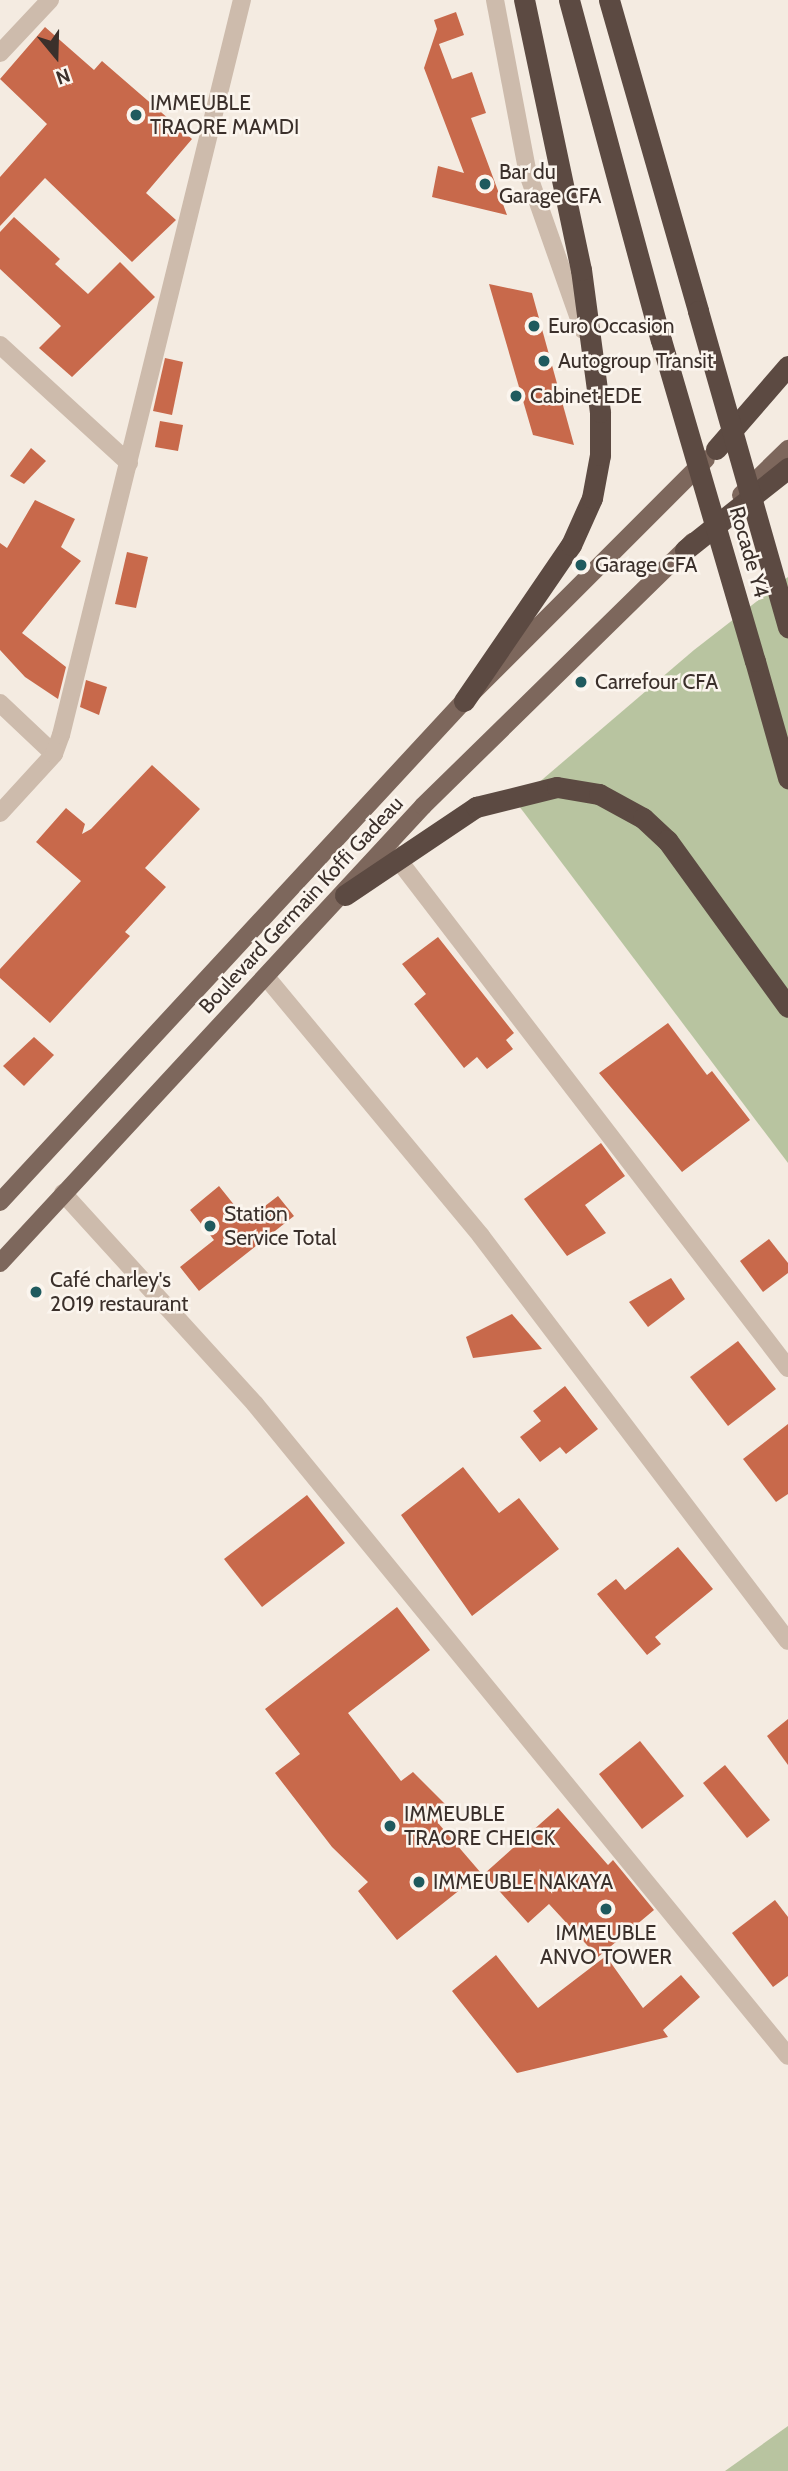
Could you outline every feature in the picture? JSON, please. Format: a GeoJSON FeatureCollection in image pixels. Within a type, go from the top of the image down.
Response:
{"type":"FeatureCollection","features":[{"type":"Feature","properties":{"kind":"highway"},"geometry":{"type":"LineString","coordinates":[[464,701],[571,545],[592,498],[600,455],[600,412],[581,270],[524,0]]}},
{"type":"Feature","properties":{"kind":"highway","name":"Rocade Y4"},"geometry":{"type":"LineString","coordinates":[[569,0],[661,340],[788,778]]}},
{"type":"Feature","properties":{"kind":"highway","name":"Rocade Y4"},"geometry":{"type":"LineString","coordinates":[[609,0],[788,627]]}},
{"type":"Feature","properties":{"kind":"highway"},"geometry":{"type":"LineString","coordinates":[[716,449],[788,366]]}},
{"type":"Feature","properties":{"kind":"highway"},"geometry":{"type":"LineString","coordinates":[[685,550],[788,468]]}},
{"type":"Feature","properties":{"kind":"highway"},"geometry":{"type":"LineString","coordinates":[[345,895],[393,853],[475,807],[520,793],[556,787],[599,794],[642,818],[667,840],[788,1007]]}},
{"type":"Feature","properties":{"kind":"main road"},"geometry":{"type":"LineString","coordinates":[[716,449],[788,382]]}},
{"type":"Feature","properties":{"kind":"main road","name":"Boulevard Germain Koffi Gadeau"},"geometry":{"type":"LineString","coordinates":[[0,1202],[464,701],[716,449]]}},
{"type":"Feature","properties":{"kind":"main road"},"geometry":{"type":"LineString","coordinates":[[685,550],[788,449]]}},
{"type":"Feature","properties":{"kind":"main road","name":"Boulevard Germain Koffi Gadeau"},"geometry":{"type":"LineString","coordinates":[[393,853],[685,550]]}},
{"type":"Feature","properties":{"kind":"main road","name":"Boulevard Germain Koffi Gadeau"},"geometry":{"type":"LineString","coordinates":[[0,1263],[345,895]]}},
{"type":"Feature","properties":{"kind":"street"},"geometry":{"type":"LineString","coordinates":[[0,53],[50,0]]}},
{"type":"Feature","properties":{"kind":"street"},"geometry":{"type":"LineString","coordinates":[[0,813],[54,754],[129,463],[242,0]]}},
{"type":"Feature","properties":{"kind":"street"},"geometry":{"type":"LineString","coordinates":[[495,0],[528,174],[592,357]]}},
{"type":"Feature","properties":{"kind":"street"},"geometry":{"type":"LineString","coordinates":[[0,345],[129,463]]}},
{"type":"Feature","properties":{"kind":"street"},"geometry":{"type":"LineString","coordinates":[[0,702],[54,754]]}},
{"type":"Feature","properties":{"kind":"street"},"geometry":{"type":"LineString","coordinates":[[393,853],[788,1368]]}},
{"type":"Feature","properties":{"kind":"street"},"geometry":{"type":"LineString","coordinates":[[267,978],[481,1236],[788,1641]]}},
{"type":"Feature","properties":{"kind":"street"},"geometry":{"type":"LineString","coordinates":[[63,1193],[255,1404],[788,2056]]}},
{"type":"Feature","properties":{"kind":"green space"},"geometry":{"type":"Polygon","coordinates":[[[788,577],[788,1163],[516,802],[694,650],[788,577]]]}},
{"type":"Feature","properties":{"kind":"green space"},"geometry":{"type":"Polygon","coordinates":[[[788,2426],[788,2471],[725,2471],[788,2426]]]}},
{"type":"Feature","properties":{"kind":"building"},"geometry":{"type":"Polygon","coordinates":[[[456,12],[464,35],[439,44],[452,79],[472,72],[486,113],[471,118],[507,215],[432,197],[438,166],[464,173],[424,68],[437,29],[434,20],[456,12]]]}},
{"type":"Feature","properties":{"kind":"building"},"geometry":{"type":"Polygon","coordinates":[[[45,27],[94,70],[102,61],[192,139],[146,193],[176,220],[132,262],[45,178],[0,226],[0,177],[47,124],[0,79],[45,27]]]}},
{"type":"Feature","properties":{"kind":"building"},"geometry":{"type":"Polygon","coordinates":[[[14,217],[60,259],[55,264],[88,294],[120,262],[155,297],[72,377],[39,348],[61,326],[0,269],[0,232],[14,217]]]}},
{"type":"Feature","properties":{"kind":"building"},"geometry":{"type":"Polygon","coordinates":[[[489,284],[532,293],[574,445],[533,435],[489,284]]]}},
{"type":"Feature","properties":{"kind":"building"},"geometry":{"type":"Polygon","coordinates":[[[165,358],[183,362],[172,415],[153,411],[165,358]]]}},
{"type":"Feature","properties":{"kind":"building"},"geometry":{"type":"Polygon","coordinates":[[[160,421],[183,425],[178,451],[155,447],[160,421]]]}},
{"type":"Feature","properties":{"kind":"building"},"geometry":{"type":"Polygon","coordinates":[[[31,448],[46,461],[24,484],[10,476],[31,448]]]}},
{"type":"Feature","properties":{"kind":"building"},"geometry":{"type":"Polygon","coordinates":[[[35,500],[75,519],[61,547],[81,561],[22,633],[66,667],[58,699],[25,677],[0,650],[0,543],[7,548],[35,500]]]}},
{"type":"Feature","properties":{"kind":"building"},"geometry":{"type":"Polygon","coordinates":[[[127,552],[148,557],[136,608],[115,604],[127,552]]]}},
{"type":"Feature","properties":{"kind":"building"},"geometry":{"type":"Polygon","coordinates":[[[86,680],[107,687],[99,715],[80,707],[86,680]]]}},
{"type":"Feature","properties":{"kind":"building"},"geometry":{"type":"Polygon","coordinates":[[[152,765],[200,809],[145,868],[166,887],[125,932],[130,936],[50,1023],[0,978],[0,969],[81,881],[36,842],[66,808],[85,824],[82,834],[91,829],[152,765]]]}},
{"type":"Feature","properties":{"kind":"building"},"geometry":{"type":"Polygon","coordinates":[[[438,937],[514,1033],[506,1040],[513,1049],[487,1069],[477,1057],[464,1068],[414,1004],[426,994],[402,964],[438,937]]]}},
{"type":"Feature","properties":{"kind":"building"},"geometry":{"type":"Polygon","coordinates":[[[668,1023],[707,1075],[712,1071],[750,1120],[682,1172],[599,1073],[668,1023]]]}},
{"type":"Feature","properties":{"kind":"building"},"geometry":{"type":"Polygon","coordinates":[[[34,1037],[54,1055],[24,1086],[3,1066],[34,1037]]]}},
{"type":"Feature","properties":{"kind":"building"},"geometry":{"type":"Polygon","coordinates":[[[601,1143],[625,1176],[585,1205],[606,1233],[567,1256],[524,1199],[601,1143]]]}},
{"type":"Feature","properties":{"kind":"building"},"geometry":{"type":"Polygon","coordinates":[[[219,1186],[243,1216],[249,1212],[252,1216],[278,1196],[294,1216],[199,1291],[180,1267],[214,1240],[190,1210],[219,1186]]]}},
{"type":"Feature","properties":{"kind":"building"},"geometry":{"type":"Polygon","coordinates":[[[769,1239],[788,1263],[788,1273],[763,1292],[740,1261],[769,1239]]]}},
{"type":"Feature","properties":{"kind":"building"},"geometry":{"type":"Polygon","coordinates":[[[671,1278],[685,1299],[648,1327],[629,1302],[671,1278]]]}},
{"type":"Feature","properties":{"kind":"building"},"geometry":{"type":"Polygon","coordinates":[[[512,1314],[542,1349],[473,1358],[466,1337],[512,1314]]]}},
{"type":"Feature","properties":{"kind":"building"},"geometry":{"type":"Polygon","coordinates":[[[738,1341],[776,1389],[728,1426],[690,1377],[738,1341]]]}},
{"type":"Feature","properties":{"kind":"building"},"geometry":{"type":"Polygon","coordinates":[[[565,1386],[598,1429],[566,1454],[560,1447],[540,1462],[520,1437],[541,1421],[533,1411],[565,1386]]]}},
{"type":"Feature","properties":{"kind":"building"},"geometry":{"type":"Polygon","coordinates":[[[788,1424],[788,1494],[776,1502],[743,1459],[788,1424]]]}},
{"type":"Feature","properties":{"kind":"building"},"geometry":{"type":"Polygon","coordinates":[[[463,1467],[499,1513],[519,1498],[559,1549],[472,1616],[401,1515],[463,1467]]]}},
{"type":"Feature","properties":{"kind":"building"},"geometry":{"type":"Polygon","coordinates":[[[307,1495],[345,1543],[262,1607],[224,1559],[307,1495]]]}},
{"type":"Feature","properties":{"kind":"building"},"geometry":{"type":"Polygon","coordinates":[[[678,1547],[713,1589],[655,1637],[661,1644],[647,1655],[597,1594],[616,1579],[625,1590],[678,1547]]]}},
{"type":"Feature","properties":{"kind":"building"},"geometry":{"type":"Polygon","coordinates":[[[397,1607],[430,1650],[348,1713],[401,1781],[413,1772],[452,1811],[438,1823],[481,1873],[397,1940],[358,1891],[368,1882],[332,1847],[275,1773],[300,1754],[265,1709],[397,1607]]]}},
{"type":"Feature","properties":{"kind":"building"},"geometry":{"type":"Polygon","coordinates":[[[788,1719],[788,1765],[767,1736],[788,1719]]]}},
{"type":"Feature","properties":{"kind":"building"},"geometry":{"type":"Polygon","coordinates":[[[640,1741],[684,1796],[642,1829],[599,1774],[640,1741]]]}},
{"type":"Feature","properties":{"kind":"building"},"geometry":{"type":"Polygon","coordinates":[[[725,1765],[770,1820],[747,1838],[703,1783],[725,1765]]]}},
{"type":"Feature","properties":{"kind":"building"},"geometry":{"type":"Polygon","coordinates":[[[558,1808],[608,1865],[613,1860],[654,1910],[598,1957],[549,1904],[528,1923],[484,1874],[558,1808]]]}},
{"type":"Feature","properties":{"kind":"building"},"geometry":{"type":"Polygon","coordinates":[[[775,1900],[788,1917],[788,1976],[773,1987],[732,1933],[775,1900]]]}},
{"type":"Feature","properties":{"kind":"building"},"geometry":{"type":"Polygon","coordinates":[[[496,1955],[538,2008],[606,1956],[643,2008],[681,1975],[700,1997],[663,2030],[668,2037],[517,2073],[452,1991],[496,1955]]]}},
{"type":"Feature","properties":{"kind":"place","name":"IMMEUBLE TRAORE MAMDI"},"geometry":{"type":"Point","coordinates":[136,115]}},
{"type":"Feature","properties":{"kind":"place","name":"Bar du Garage CFA"},"geometry":{"type":"Point","coordinates":[485,184]}},
{"type":"Feature","properties":{"kind":"place","name":"Euro Occasion"},"geometry":{"type":"Point","coordinates":[534,326]}},
{"type":"Feature","properties":{"kind":"place","name":"Autogroup Transit"},"geometry":{"type":"Point","coordinates":[544,361]}},
{"type":"Feature","properties":{"kind":"place","name":"Cabinet EDE"},"geometry":{"type":"Point","coordinates":[516,396]}},
{"type":"Feature","properties":{"kind":"place","name":"Garage CFA"},"geometry":{"type":"Point","coordinates":[581,565]}},
{"type":"Feature","properties":{"kind":"place","name":"Carrefour CFA"},"geometry":{"type":"Point","coordinates":[581,682]}},
{"type":"Feature","properties":{"kind":"place","name":"Station Service Total"},"geometry":{"type":"Point","coordinates":[210,1226]}},
{"type":"Feature","properties":{"kind":"place","name":"Café charley's 2019 restaurant"},"geometry":{"type":"Point","coordinates":[36,1292]}},
{"type":"Feature","properties":{"kind":"place","name":"IMMEUBLE TRAORE CHEICK"},"geometry":{"type":"Point","coordinates":[390,1826]}},
{"type":"Feature","properties":{"kind":"place","name":"IMMEUBLE NAKAYA"},"geometry":{"type":"Point","coordinates":[419,1882]}},
{"type":"Feature","properties":{"kind":"place","name":"IMMEUBLE ANVO TOWER"},"geometry":{"type":"Point","coordinates":[606,1909]}}]}
